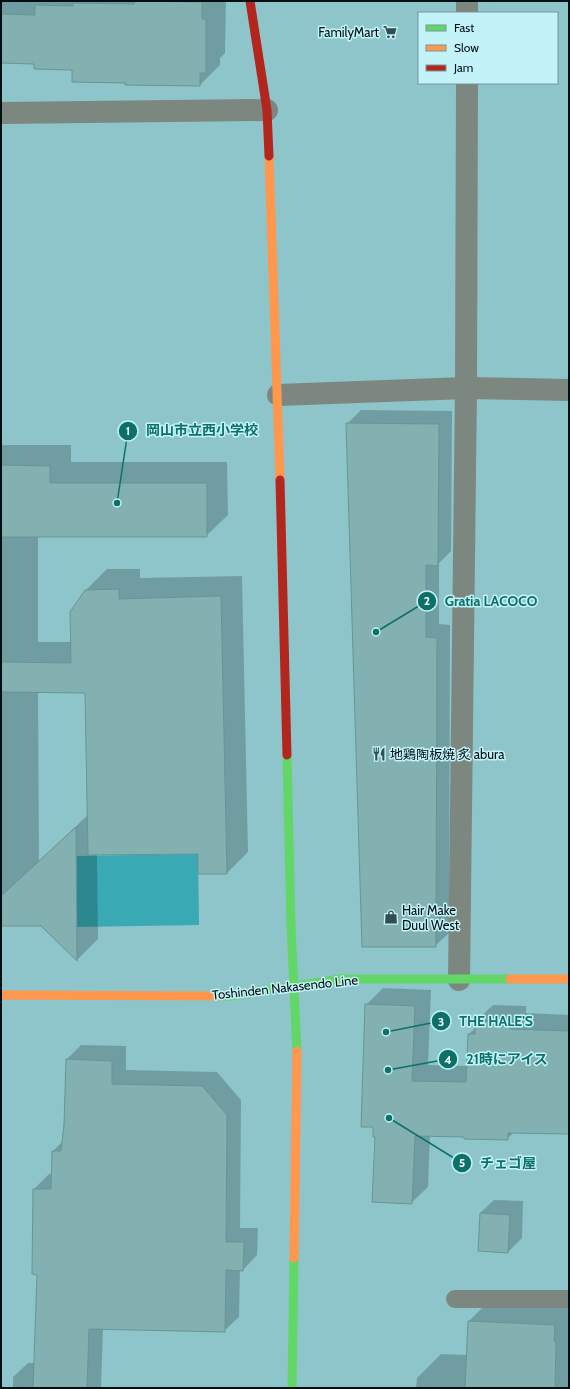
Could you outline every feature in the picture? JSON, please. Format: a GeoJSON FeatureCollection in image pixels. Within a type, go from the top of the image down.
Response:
{"type":"FeatureCollection","features":[{"type":"Feature","properties":{"kind":"street"},"geometry":{"type":"LineString","coordinates":[[250,1],[267,110],[278,395],[291,927],[298,1061],[292,1388]]}},
{"type":"Feature","properties":{"kind":"street"},"geometry":{"type":"LineString","coordinates":[[467,1],[467,12]]}},
{"type":"Feature","properties":{"kind":"street"},"geometry":{"type":"LineString","coordinates":[[460,980],[466,388],[467,84]]}},
{"type":"Feature","properties":{"kind":"street"},"geometry":{"type":"LineString","coordinates":[[1,113],[267,110]]}},
{"type":"Feature","properties":{"kind":"street"},"geometry":{"type":"LineString","coordinates":[[278,395],[466,388],[569,390]]}},
{"type":"Feature","properties":{"kind":"street","name":"Toshinden Nakasendo Line"},"geometry":{"type":"LineString","coordinates":[[1,995],[229,996],[341,978],[460,980],[569,979]]}},
{"type":"Feature","properties":{"kind":"lane"},"geometry":{"type":"LineString","coordinates":[[455,1299],[569,1299]]}},
{"type":"Feature","properties":{"kind":"water"},"geometry":{"type":"Polygon","coordinates":[[[198,854],[199,925],[77,927],[76,856],[198,854]]]}},
{"type":"Feature","properties":{"kind":"building"},"geometry":{"type":"Polygon","coordinates":[[[135,1],[202,2],[202,19],[206,19],[206,73],[200,73],[200,86],[125,85],[125,83],[72,82],[72,70],[34,69],[34,64],[1,63],[1,14],[35,15],[35,5],[73,6],[73,3],[134,4],[135,1]]]}},
{"type":"Feature","properties":{"kind":"building"},"geometry":{"type":"Polygon","coordinates":[[[346,423],[439,424],[438,566],[426,565],[426,637],[437,638],[436,947],[362,947],[346,423]]]}},
{"type":"Feature","properties":{"kind":"building"},"geometry":{"type":"Polygon","coordinates":[[[1,465],[50,466],[50,483],[207,483],[207,537],[1,537],[1,465]]]}},
{"type":"Feature","properties":{"kind":"building"},"geometry":{"type":"Polygon","coordinates":[[[119,589],[119,599],[221,596],[227,874],[198,874],[198,854],[88,855],[85,693],[1,692],[1,662],[71,663],[70,612],[85,590],[119,589]]]}},
{"type":"Feature","properties":{"kind":"building"},"geometry":{"type":"Polygon","coordinates":[[[76,827],[77,961],[41,926],[1,926],[1,896],[76,827]]]}},
{"type":"Feature","properties":{"kind":"building"},"geometry":{"type":"Polygon","coordinates":[[[365,1004],[415,1006],[412,1081],[466,1082],[468,1034],[475,1034],[475,1021],[510,1022],[510,1029],[569,1031],[569,1134],[508,1133],[508,1140],[415,1136],[412,1204],[372,1202],[375,1137],[373,1137],[373,1127],[361,1127],[365,1004]]]}},
{"type":"Feature","properties":{"kind":"building"},"geometry":{"type":"Polygon","coordinates":[[[66,1059],[112,1061],[112,1084],[202,1086],[227,1115],[226,1242],[244,1242],[243,1271],[226,1270],[225,1332],[89,1329],[87,1388],[33,1388],[37,1275],[32,1274],[33,1189],[51,1189],[52,1151],[61,1151],[64,1125],[66,1059]]]}},
{"type":"Feature","properties":{"kind":"building"},"geometry":{"type":"Polygon","coordinates":[[[480,1213],[510,1215],[508,1253],[478,1251],[480,1213]]]}},
{"type":"Feature","properties":{"kind":"building"},"geometry":{"type":"Polygon","coordinates":[[[468,1321],[555,1325],[555,1388],[465,1388],[468,1321]]]}},
{"type":"Feature","properties":{"kind":"traffic: fast"},"geometry":{"type":"LineString","coordinates":[[287,755],[291,927],[297,1051]]}},
{"type":"Feature","properties":{"kind":"traffic: fast"},"geometry":{"type":"LineString","coordinates":[[221,996],[341,979],[510,979]]}},
{"type":"Feature","properties":{"kind":"traffic: fast"},"geometry":{"type":"LineString","coordinates":[[292,1388],[294,1258]]}},
{"type":"Feature","properties":{"kind":"traffic: slow"},"geometry":{"type":"LineString","coordinates":[[269,156],[280,480]]}},
{"type":"Feature","properties":{"kind":"traffic: slow"},"geometry":{"type":"LineString","coordinates":[[510,979],[569,979]]}},
{"type":"Feature","properties":{"kind":"traffic: slow"},"geometry":{"type":"LineString","coordinates":[[1,995],[221,996]]}},
{"type":"Feature","properties":{"kind":"traffic: slow"},"geometry":{"type":"LineString","coordinates":[[294,1258],[297,1051]]}},
{"type":"Feature","properties":{"kind":"traffic: jam"},"geometry":{"type":"LineString","coordinates":[[250,1],[267,110],[269,156]]}},
{"type":"Feature","properties":{"kind":"traffic: jam"},"geometry":{"type":"LineString","coordinates":[[280,480],[287,755]]}},
{"type":"Feature","properties":{"kind":"place","name":"FamilyMart"},"geometry":{"type":"Point","coordinates":[390,32]}},
{"type":"Feature","properties":{"kind":"place","name":"岡山市立西小学校"},"geometry":{"type":"Point","coordinates":[117,503]}},
{"type":"Feature","properties":{"kind":"place","name":"Gratia LACOCO"},"geometry":{"type":"Point","coordinates":[376,632]}},
{"type":"Feature","properties":{"kind":"place","name":"地鶏陶板焼 炙 abura"},"geometry":{"type":"Point","coordinates":[379,754]}},
{"type":"Feature","properties":{"kind":"place","name":"Hair Make Duul West"},"geometry":{"type":"Point","coordinates":[391,917]}},
{"type":"Feature","properties":{"kind":"place","name":"THE HALE'S"},"geometry":{"type":"Point","coordinates":[386,1032]}},
{"type":"Feature","properties":{"kind":"place","name":"21時にアイス"},"geometry":{"type":"Point","coordinates":[388,1070]}},
{"type":"Feature","properties":{"kind":"place","name":"チェゴ屋"},"geometry":{"type":"Point","coordinates":[389,1118]}}]}
